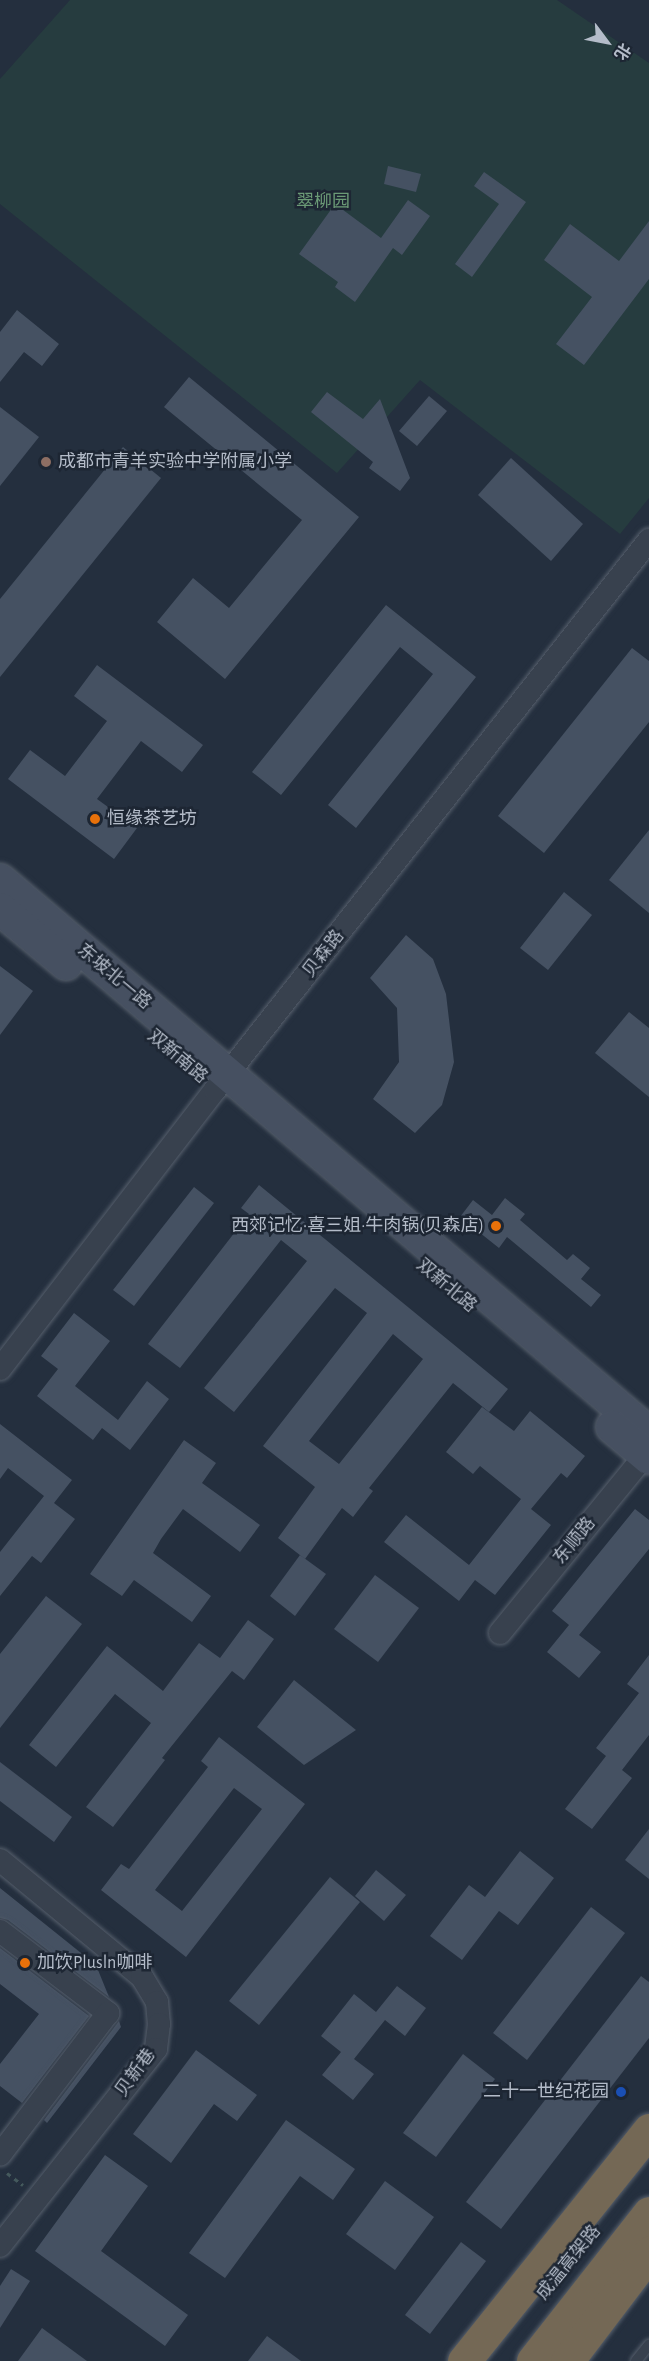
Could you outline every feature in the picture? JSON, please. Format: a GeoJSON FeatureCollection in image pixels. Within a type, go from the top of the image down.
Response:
{"type":"FeatureCollection","features":[{"type":"Feature","properties":{"kind":"highway"},"geometry":{"type":"LineString","coordinates":[[464,2361],[649,2130]]}},
{"type":"Feature","properties":{"kind":"highway","name":"成温高架路"},"geometry":{"type":"LineString","coordinates":[[490,2361],[649,2164]]}},
{"type":"Feature","properties":{"kind":"highway","name":"成温高架路"},"geometry":{"type":"LineString","coordinates":[[532,2361],[649,2213]]}},
{"type":"Feature","properties":{"kind":"highway"},"geometry":{"type":"LineString","coordinates":[[567,2361],[649,2253]]}},
{"type":"Feature","properties":{"kind":"street","name":"贝森路"},"geometry":{"type":"LineString","coordinates":[[0,1369],[222,1082],[649,540]]}},
{"type":"Feature","properties":{"kind":"street","name":"东坡北一路"},"geometry":{"type":"LineString","coordinates":[[0,880],[222,1082]]}},
{"type":"Feature","properties":{"kind":"street","name":"双新南路"},"geometry":{"type":"LineString","coordinates":[[0,909],[222,1082]]}},
{"type":"Feature","properties":{"kind":"street","name":"双新北路"},"geometry":{"type":"LineString","coordinates":[[222,1082],[648,1449]]}},
{"type":"Feature","properties":{"kind":"street","name":"东顺路"},"geometry":{"type":"LineString","coordinates":[[500,1633],[648,1449]]}},
{"type":"Feature","properties":{"kind":"street","name":"贝新巷"},"geometry":{"type":"LineString","coordinates":[[0,1860],[121,1956],[142,1977],[157,2002],[159,2024],[156,2049],[0,2246]]}},
{"type":"Feature","properties":{"kind":"street"},"geometry":{"type":"LineString","coordinates":[[0,1931],[108,2013],[0,2155]]}},
{"type":"Feature","properties":{"kind":"lane"},"geometry":{"type":"LineString","coordinates":[[636,2361],[649,2344]]}},
{"type":"Feature","properties":{"kind":"path"},"geometry":{"type":"LineString","coordinates":[[0,2167],[39,2197]]}},
{"type":"Feature","properties":{"kind":"green space","name":"翠柳园"},"geometry":{"type":"Polygon","coordinates":[[[70,0],[557,0],[649,63],[649,498],[620,534],[420,380],[337,473],[0,204],[0,79],[70,0]]]}},
{"type":"Feature","properties":{"kind":"building"},"geometry":{"type":"Polygon","coordinates":[[[388,166],[421,174],[416,192],[384,184],[388,166]]]}},
{"type":"Feature","properties":{"kind":"building"},"geometry":{"type":"Polygon","coordinates":[[[484,172],[526,202],[472,277],[455,264],[499,204],[474,186],[484,172]]]}},
{"type":"Feature","properties":{"kind":"building"},"geometry":{"type":"Polygon","coordinates":[[[408,200],[430,216],[402,255],[393,248],[355,302],[335,287],[338,282],[299,254],[335,204],[381,238],[408,200]]]}},
{"type":"Feature","properties":{"kind":"building"},"geometry":{"type":"Polygon","coordinates":[[[649,221],[649,279],[584,365],[556,344],[592,297],[544,260],[570,224],[619,261],[649,221]]]}},
{"type":"Feature","properties":{"kind":"building"},"geometry":{"type":"Polygon","coordinates":[[[17,310],[59,344],[42,366],[24,352],[0,382],[0,332],[17,310]]]}},
{"type":"Feature","properties":{"kind":"building"},"geometry":{"type":"Polygon","coordinates":[[[189,377],[359,517],[225,679],[157,622],[193,578],[229,608],[302,520],[164,407],[189,377]]]}},
{"type":"Feature","properties":{"kind":"building"},"geometry":{"type":"Polygon","coordinates":[[[327,392],[363,419],[380,399],[410,478],[400,491],[369,468],[373,462],[311,412],[327,392]]]}},
{"type":"Feature","properties":{"kind":"building"},"geometry":{"type":"Polygon","coordinates":[[[429,396],[447,411],[417,446],[399,431],[429,396]]]}},
{"type":"Feature","properties":{"kind":"building"},"geometry":{"type":"Polygon","coordinates":[[[0,407],[39,437],[0,486],[0,407]]]}},
{"type":"Feature","properties":{"kind":"building"},"geometry":{"type":"Polygon","coordinates":[[[123,447],[161,478],[0,677],[0,599],[123,447]]]}},
{"type":"Feature","properties":{"kind":"building"},"geometry":{"type":"Polygon","coordinates":[[[511,458],[583,524],[551,561],[478,495],[511,458]]]}},
{"type":"Feature","properties":{"kind":"building"},"geometry":{"type":"Polygon","coordinates":[[[386,605],[476,677],[356,828],[328,805],[433,674],[400,647],[281,795],[252,772],[386,605]]]}},
{"type":"Feature","properties":{"kind":"building"},"geometry":{"type":"Polygon","coordinates":[[[632,648],[649,661],[649,722],[544,853],[498,816],[632,648]]]}},
{"type":"Feature","properties":{"kind":"building"},"geometry":{"type":"Polygon","coordinates":[[[97,665],[203,745],[182,772],[141,741],[97,799],[137,828],[114,859],[8,779],[30,750],[65,776],[107,721],[74,696],[97,665]]]}},
{"type":"Feature","properties":{"kind":"building"},"geometry":{"type":"Polygon","coordinates":[[[649,830],[649,913],[609,880],[649,830]]]}},
{"type":"Feature","properties":{"kind":"building"},"geometry":{"type":"Polygon","coordinates":[[[564,892],[592,915],[548,970],[520,948],[564,892]]]}},
{"type":"Feature","properties":{"kind":"building"},"geometry":{"type":"Polygon","coordinates":[[[406,935],[433,959],[446,994],[454,1062],[442,1105],[415,1133],[373,1099],[399,1062],[397,1008],[370,978],[406,935]]]}},
{"type":"Feature","properties":{"kind":"building"},"geometry":{"type":"Polygon","coordinates":[[[0,966],[33,991],[0,1035],[0,966]]]}},
{"type":"Feature","properties":{"kind":"building"},"geometry":{"type":"Polygon","coordinates":[[[629,1012],[649,1028],[649,1097],[595,1053],[629,1012]]]}},
{"type":"Feature","properties":{"kind":"building"},"geometry":{"type":"Polygon","coordinates":[[[259,1185],[508,1389],[489,1412],[453,1383],[369,1488],[373,1491],[353,1517],[342,1508],[305,1559],[278,1538],[315,1487],[263,1446],[367,1313],[335,1288],[234,1412],[204,1388],[307,1261],[281,1240],[180,1368],[148,1344],[249,1214],[241,1208],[259,1185]],[[393,1334],[309,1441],[339,1464],[423,1359],[393,1334]]]}},
{"type":"Feature","properties":{"kind":"building"},"geometry":{"type":"Polygon","coordinates":[[[194,1187],[214,1203],[134,1306],[113,1290],[194,1187]]]}},
{"type":"Feature","properties":{"kind":"building"},"geometry":{"type":"Polygon","coordinates":[[[505,1198],[525,1214],[520,1220],[567,1260],[573,1254],[590,1268],[581,1279],[601,1295],[591,1307],[507,1237],[499,1248],[460,1217],[473,1200],[492,1215],[505,1198]]]}},
{"type":"Feature","properties":{"kind":"building"},"geometry":{"type":"Polygon","coordinates":[[[74,1313],[110,1341],[75,1386],[118,1420],[147,1381],[169,1399],[130,1450],[102,1428],[93,1440],[37,1396],[58,1369],[41,1356],[74,1313]]]}},
{"type":"Feature","properties":{"kind":"building"},"geometry":{"type":"Polygon","coordinates":[[[482,1407],[514,1431],[530,1411],[585,1456],[567,1478],[561,1473],[531,1509],[551,1525],[495,1595],[475,1580],[459,1601],[384,1542],[406,1515],[469,1565],[521,1499],[480,1466],[473,1474],[446,1452],[482,1407]]]}},
{"type":"Feature","properties":{"kind":"building"},"geometry":{"type":"Polygon","coordinates":[[[0,1424],[72,1480],[54,1503],[75,1519],[41,1563],[32,1556],[0,1596],[0,1552],[44,1496],[8,1468],[0,1479],[0,1424]]]}},
{"type":"Feature","properties":{"kind":"building"},"geometry":{"type":"Polygon","coordinates":[[[184,1440],[216,1463],[202,1483],[260,1525],[240,1552],[183,1509],[161,1539],[153,1553],[211,1596],[192,1622],[134,1580],[122,1596],[90,1574],[184,1440]]]}},
{"type":"Feature","properties":{"kind":"building"},"geometry":{"type":"Polygon","coordinates":[[[635,1509],[649,1520],[649,1549],[579,1635],[601,1652],[579,1678],[547,1652],[569,1625],[552,1611],[635,1509]]]}},
{"type":"Feature","properties":{"kind":"building"},"geometry":{"type":"Polygon","coordinates":[[[300,1555],[326,1574],[295,1616],[270,1596],[300,1555]]]}},
{"type":"Feature","properties":{"kind":"building"},"geometry":{"type":"Polygon","coordinates":[[[375,1575],[419,1608],[378,1662],[334,1629],[375,1575]]]}},
{"type":"Feature","properties":{"kind":"building"},"geometry":{"type":"Polygon","coordinates":[[[46,1596],[82,1624],[0,1728],[0,1654],[46,1596]]]}},
{"type":"Feature","properties":{"kind":"building"},"geometry":{"type":"Polygon","coordinates":[[[248,1620],[274,1639],[244,1680],[232,1671],[162,1758],[165,1760],[113,1827],[86,1807],[151,1723],[115,1694],[56,1767],[29,1745],[107,1646],[163,1691],[199,1643],[220,1658],[248,1620]]]}},
{"type":"Feature","properties":{"kind":"building"},"geometry":{"type":"Polygon","coordinates":[[[649,1655],[649,1735],[622,1770],[632,1778],[592,1829],[565,1809],[606,1756],[596,1748],[639,1693],[627,1684],[649,1655]]]}},
{"type":"Feature","properties":{"kind":"building"},"geometry":{"type":"Polygon","coordinates":[[[294,1680],[356,1730],[304,1765],[257,1727],[294,1680]]]}},
{"type":"Feature","properties":{"kind":"building"},"geometry":{"type":"Polygon","coordinates":[[[219,1737],[305,1804],[186,1957],[101,1890],[121,1864],[129,1869],[208,1767],[201,1761],[219,1737]],[[234,1788],[155,1890],[182,1911],[262,1809],[234,1788]]]}},
{"type":"Feature","properties":{"kind":"building"},"geometry":{"type":"Polygon","coordinates":[[[0,1762],[72,1817],[54,1842],[0,1801],[0,1762]]]}},
{"type":"Feature","properties":{"kind":"building"},"geometry":{"type":"Polygon","coordinates":[[[649,1829],[649,1879],[625,1860],[649,1829]]]}},
{"type":"Feature","properties":{"kind":"building"},"geometry":{"type":"Polygon","coordinates":[[[520,1851],[554,1878],[518,1925],[499,1911],[462,1960],[430,1936],[469,1885],[485,1897],[520,1851]]]}},
{"type":"Feature","properties":{"kind":"building"},"geometry":{"type":"Polygon","coordinates":[[[376,1870],[406,1895],[384,1921],[355,1896],[376,1870]]]}},
{"type":"Feature","properties":{"kind":"building"},"geometry":{"type":"Polygon","coordinates":[[[330,1877],[360,1902],[259,2025],[229,2001],[330,1877]]]}},
{"type":"Feature","properties":{"kind":"building"},"geometry":{"type":"Polygon","coordinates":[[[0,1888],[96,1965],[109,1997],[8,1920],[0,1918],[0,1888]]]}},
{"type":"Feature","properties":{"kind":"building"},"geometry":{"type":"Polygon","coordinates":[[[591,1907],[625,1933],[527,2060],[493,2033],[591,1907]]]}},
{"type":"Feature","properties":{"kind":"building"},"geometry":{"type":"Polygon","coordinates":[[[0,1948],[89,2016],[22,2103],[0,2086],[0,2064],[39,2014],[0,1984],[0,1948]]]}},
{"type":"Feature","properties":{"kind":"building"},"geometry":{"type":"Polygon","coordinates":[[[641,1976],[649,1982],[649,2038],[501,2229],[466,2202],[641,1976]]]}},
{"type":"Feature","properties":{"kind":"building"},"geometry":{"type":"Polygon","coordinates":[[[397,1986],[426,2008],[405,2036],[385,2020],[354,2059],[374,2074],[353,2100],[322,2075],[341,2052],[321,2036],[354,1994],[376,2012],[397,1986]]]}},
{"type":"Feature","properties":{"kind":"building"},"geometry":{"type":"Polygon","coordinates":[[[119,2021],[121,2027],[47,2123],[44,2120],[119,2021]]]}},
{"type":"Feature","properties":{"kind":"building"},"geometry":{"type":"Polygon","coordinates":[[[196,2050],[257,2095],[237,2121],[214,2104],[171,2163],[133,2134],[196,2050]]]}},
{"type":"Feature","properties":{"kind":"building"},"geometry":{"type":"Polygon","coordinates":[[[463,2054],[495,2079],[436,2157],[403,2133],[463,2054]]]}},
{"type":"Feature","properties":{"kind":"building"},"geometry":{"type":"Polygon","coordinates":[[[286,2120],[355,2169],[333,2200],[300,2176],[225,2278],[189,2253],[286,2120]]]}},
{"type":"Feature","properties":{"kind":"building"},"geometry":{"type":"Polygon","coordinates":[[[105,2155],[148,2186],[101,2251],[188,2315],[165,2346],[35,2251],[105,2155]]]}},
{"type":"Feature","properties":{"kind":"building"},"geometry":{"type":"Polygon","coordinates":[[[385,2181],[434,2217],[395,2270],[346,2234],[385,2181]]]}},
{"type":"Feature","properties":{"kind":"building"},"geometry":{"type":"Polygon","coordinates":[[[461,2242],[486,2261],[430,2334],[405,2315],[461,2242]]]}},
{"type":"Feature","properties":{"kind":"building"},"geometry":{"type":"Polygon","coordinates":[[[11,2269],[30,2281],[0,2328],[0,2286],[11,2269]]]}},
{"type":"Feature","properties":{"kind":"building"},"geometry":{"type":"Polygon","coordinates":[[[42,2328],[87,2361],[18,2361],[42,2328]]]}},
{"type":"Feature","properties":{"kind":"building"},"geometry":{"type":"Polygon","coordinates":[[[267,2336],[301,2361],[248,2361],[267,2336]]]}},
{"type":"Feature","properties":{"kind":"place","name":"成都市青羊实验中学附属小学"},"geometry":{"type":"Point","coordinates":[46,462]}},
{"type":"Feature","properties":{"kind":"place","name":"恒缘茶艺坊"},"geometry":{"type":"Point","coordinates":[95,819]}},
{"type":"Feature","properties":{"kind":"place","name":"西郊记忆·喜三姐·牛肉锅(贝森店)"},"geometry":{"type":"Point","coordinates":[496,1226]}},
{"type":"Feature","properties":{"kind":"place","name":"加饮Plusln咖啡"},"geometry":{"type":"Point","coordinates":[25,1963]}},
{"type":"Feature","properties":{"kind":"place","name":"二十一世纪花园"},"geometry":{"type":"Point","coordinates":[621,2092]}}]}
